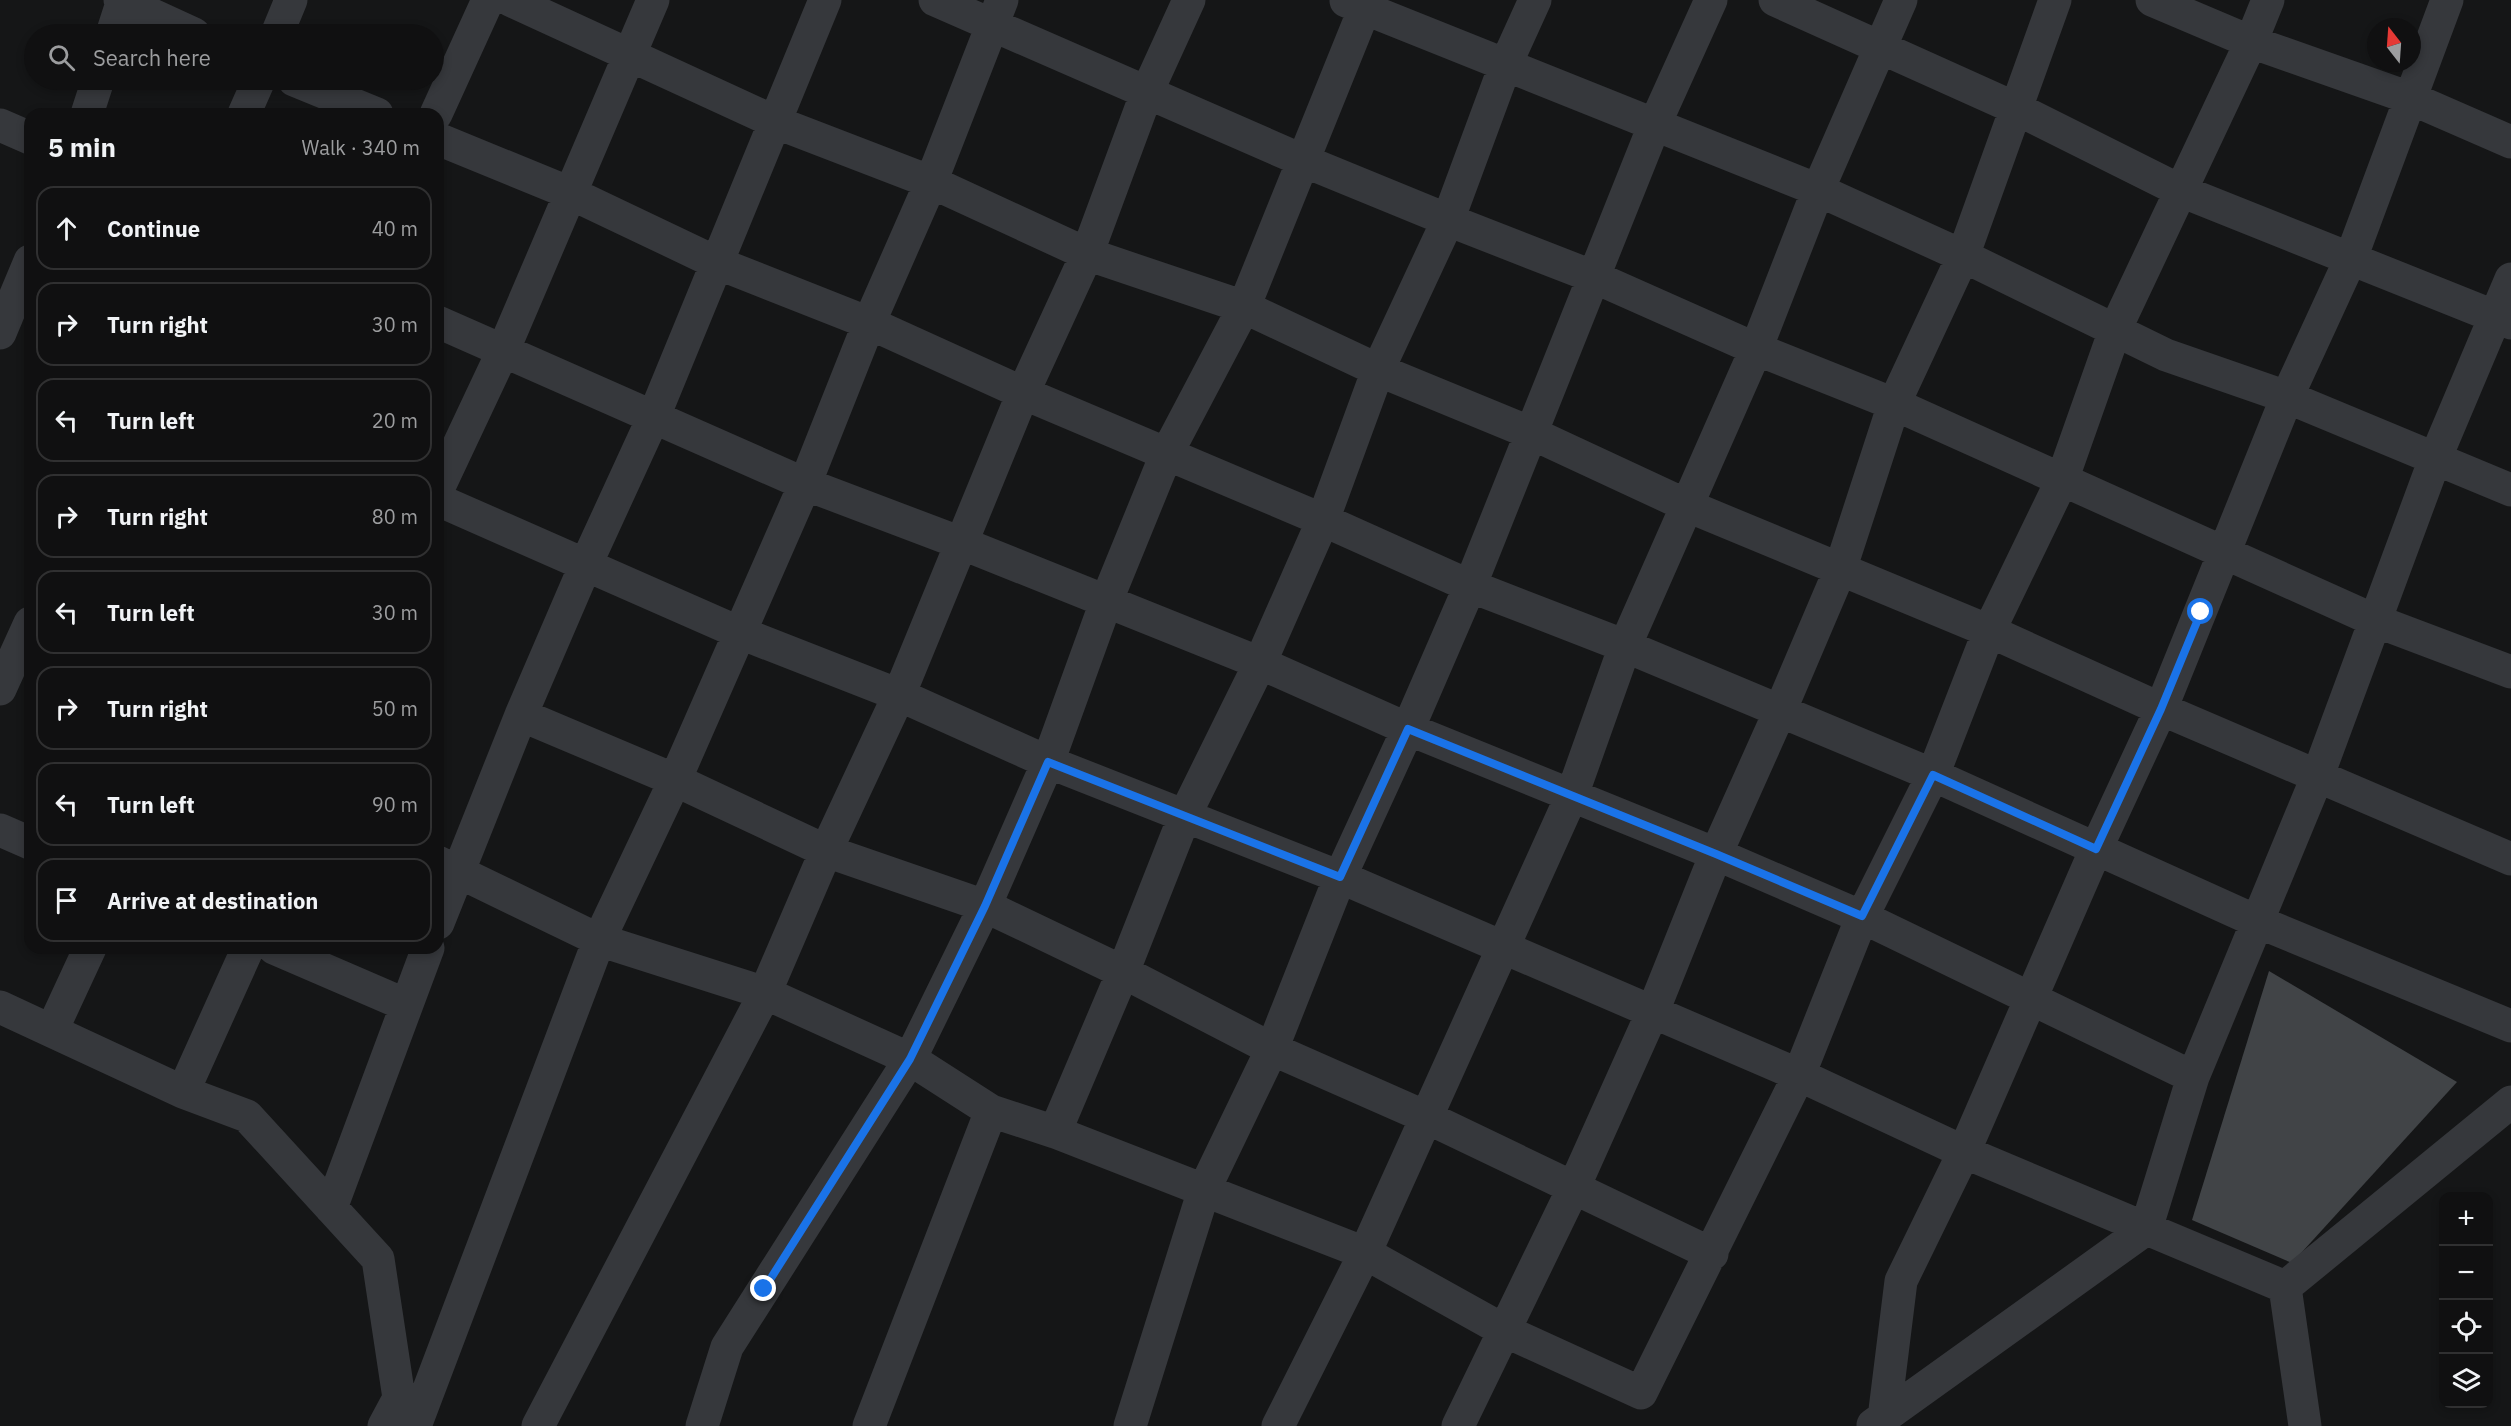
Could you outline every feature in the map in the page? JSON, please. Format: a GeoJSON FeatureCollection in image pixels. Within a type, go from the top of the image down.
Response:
{"type":"FeatureCollection","features":[{"type":"Feature","properties":{"kind":"street"},"geometry":{"type":"LineString","coordinates":[[115,24],[122,0],[173,24]]}},
{"type":"Feature","properties":{"kind":"street"},"geometry":{"type":"LineString","coordinates":[[281,24],[291,0]]}},
{"type":"Feature","properties":{"kind":"street"},"geometry":{"type":"LineString","coordinates":[[439,108],[488,0]]}},
{"type":"Feature","properties":{"kind":"street"},"geometry":{"type":"LineString","coordinates":[[510,0],[775,122],[931,182],[1086,254],[1244,307],[1378,370],[1532,433],[1688,506],[1989,631],[2161,709],[2511,859]]}},
{"type":"Feature","properties":{"kind":"street"},"geometry":{"type":"LineString","coordinates":[[444,476],[503,351],[654,0]]}},
{"type":"Feature","properties":{"kind":"street"},"geometry":{"type":"LineString","coordinates":[[444,889],[448,867],[521,716],[586,564],[654,416],[825,0]]}},
{"type":"Feature","properties":{"kind":"street"},"geometry":{"type":"LineString","coordinates":[[935,0],[998,12],[1147,92],[1448,220],[1594,277],[1756,349],[1894,404],[2376,621],[2511,672]]}},
{"type":"Feature","properties":{"kind":"street"},"geometry":{"type":"LineString","coordinates":[[537,1426],[765,993],[826,851],[899,695],[1023,393],[1086,254],[1147,92],[1189,0]]}},
{"type":"Feature","properties":{"kind":"street"},"geometry":{"type":"LineString","coordinates":[[1054,1132],[1123,972],[1185,815],[1260,663],[1323,520],[1378,370],[1448,220],[1505,66],[1535,0]]}},
{"type":"Feature","properties":{"kind":"street"},"geometry":{"type":"LineString","coordinates":[[1130,1426],[1204,1190],[1272,1049],[1340,877],[1470,586],[1654,126],[1712,0]]}},
{"type":"Feature","properties":{"kind":"street"},"geometry":{"type":"LineString","coordinates":[[1775,0],[2016,108],[2181,191],[2504,320]]}},
{"type":"Feature","properties":{"kind":"street"},"geometry":{"type":"LineString","coordinates":[[1278,1426],[1365,1253],[1572,795],[1625,646],[1756,349],[1818,190],[1901,0]]}},
{"type":"Feature","properties":{"kind":"street"},"geometry":{"type":"LineString","coordinates":[[1458,1426],[1574,1187],[1653,1011],[1716,854],[1840,570],[1894,404],[1963,256],[2055,0]]}},
{"type":"Feature","properties":{"kind":"street"},"geometry":{"type":"LineString","coordinates":[[2152,0],[2251,42],[2410,98],[2511,142]]}},
{"type":"Feature","properties":{"kind":"street"},"geometry":{"type":"LineString","coordinates":[[448,867],[599,940],[765,993],[910,1059],[991,1111],[1054,1132],[1365,1253],[1505,1331],[1641,1393],[1712,1254],[1799,1074],[1862,916],[1933,775],[1989,631],[2062,480],[2115,330],[2251,42],[2268,0]]}},
{"type":"Feature","properties":{"kind":"street"},"geometry":{"type":"LineString","coordinates":[[1877,1422],[1901,1281],[1964,1152],[2096,849],[2161,709],[2287,397],[2351,258],[2447,0]]}},
{"type":"Feature","properties":{"kind":"street"},"geometry":{"type":"LineString","coordinates":[[702,1426],[727,1347],[910,1059],[985,906],[1048,762],[1106,602],[1166,455],[1244,307],[1304,160],[1359,3],[1505,66],[1818,190],[1963,256],[2166,355],[2287,397],[2511,490]]}},
{"type":"Feature","properties":{"kind":"street"},"geometry":{"type":"LineString","coordinates":[[415,1426],[599,940],[675,780],[738,632],[805,484],[869,323],[931,182],[998,12]]}},
{"type":"Feature","properties":{"kind":"street"},"geometry":{"type":"LineString","coordinates":[[89,108],[95,90]]}},
{"type":"Feature","properties":{"kind":"street"},"geometry":{"type":"LineString","coordinates":[[246,108],[254,90]]}},
{"type":"Feature","properties":{"kind":"street"},"geometry":{"type":"LineString","coordinates":[[318,90],[362,108]]}},
{"type":"Feature","properties":{"kind":"street"},"geometry":{"type":"LineString","coordinates":[[0,125],[24,135]]}},
{"type":"Feature","properties":{"kind":"street"},"geometry":{"type":"LineString","coordinates":[[444,142],[570,193],[717,263],[869,323],[1023,393],[1323,520],[1470,586],[1625,646],[1933,775],[2256,921],[2511,1026]]}},
{"type":"Feature","properties":{"kind":"street"},"geometry":{"type":"LineString","coordinates":[[0,333],[24,275]]}},
{"type":"Feature","properties":{"kind":"street"},"geometry":{"type":"LineString","coordinates":[[1877,1422],[2145,1229],[2193,1077],[2318,775],[2435,459],[2504,320],[2511,279]]}},
{"type":"Feature","properties":{"kind":"street"},"geometry":{"type":"LineString","coordinates":[[444,325],[805,484],[961,543],[1260,663],[1408,729],[1862,916],[2193,1077]]}},
{"type":"Feature","properties":{"kind":"street"},"geometry":{"type":"LineString","coordinates":[[444,503],[738,632],[899,695],[1048,762],[1340,877],[1799,1074],[1964,1152],[2284,1287]]}},
{"type":"Feature","properties":{"kind":"street"},"geometry":{"type":"LineString","coordinates":[[14,675],[24,642]]}},
{"type":"Feature","properties":{"kind":"street"},"geometry":{"type":"LineString","coordinates":[[521,716],[675,780],[826,851],[985,906],[1123,972],[1272,1049],[1426,1117],[1712,1254]]}},
{"type":"Feature","properties":{"kind":"street"},"geometry":{"type":"LineString","coordinates":[[0,830],[24,840]]}},
{"type":"Feature","properties":{"kind":"street"},"geometry":{"type":"LineString","coordinates":[[52,1030],[87,954]]}},
{"type":"Feature","properties":{"kind":"street"},"geometry":{"type":"LineString","coordinates":[[183,1092],[245,954]]}},
{"type":"Feature","properties":{"kind":"street"},"geometry":{"type":"LineString","coordinates":[[288,954],[406,1005]]}},
{"type":"Feature","properties":{"kind":"street"},"geometry":{"type":"LineString","coordinates":[[332,1209],[426,954]]}},
{"type":"Feature","properties":{"kind":"street"},"geometry":{"type":"LineString","coordinates":[[0,1007],[183,1092],[247,1116],[378,1259],[399,1398],[384,1426]]}},
{"type":"Feature","properties":{"kind":"street"},"geometry":{"type":"LineString","coordinates":[[2284,1287],[2511,1102]]}},
{"type":"Feature","properties":{"kind":"street"},"geometry":{"type":"LineString","coordinates":[[869,1426],[991,1111]]}},
{"type":"Feature","properties":{"kind":"street"},"geometry":{"type":"LineString","coordinates":[[2284,1287],[2305,1426]]}},
{"type":"Feature","properties":{"kind":"building"},"geometry":{"type":"Polygon","coordinates":[[[2269,971],[2457,1082],[2292,1263],[2192,1220],[2269,971]]]}},
{"type":"Feature","properties":{"kind":"route"},"geometry":{"type":"LineString","coordinates":[[764,1289],[910,1059],[985,906],[1048,762],[1340,877],[1408,729],[1862,916],[1933,775],[2096,849],[2161,709],[2201,612]]}}]}
